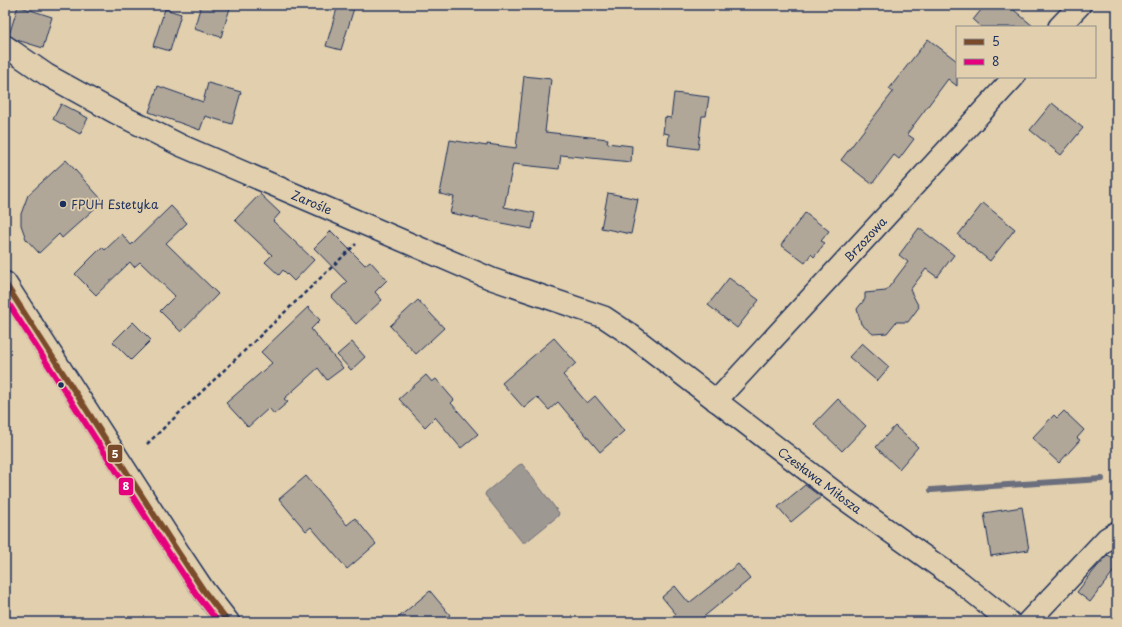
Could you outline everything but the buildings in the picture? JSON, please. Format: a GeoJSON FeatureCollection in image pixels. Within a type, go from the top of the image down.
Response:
{"type":"FeatureCollection","features":[{"type":"Feature","properties":{"kind":"main road"},"geometry":{"type":"LineString","coordinates":[[5,283],[178,552],[204,591],[228,622]]}},
{"type":"Feature","properties":{"kind":"street"},"geometry":{"type":"LineString","coordinates":[[1060,26],[1080,5]]}},
{"type":"Feature","properties":{"kind":"street","name":"Zarośle"},"geometry":{"type":"LineString","coordinates":[[5,46],[47,75],[116,113],[180,145],[492,279],[604,317],[631,335]]}},
{"type":"Feature","properties":{"kind":"street","name":"Brzozowa"},"geometry":{"type":"LineString","coordinates":[[716,401],[1013,78]]}},
{"type":"Feature","properties":{"kind":"street","name":"Czesława Miłosza"},"geometry":{"type":"LineString","coordinates":[[631,335],[840,496],[959,581],[1010,622]]}},
{"type":"Feature","properties":{"kind":"street"},"geometry":{"type":"LineString","coordinates":[[1028,622],[1106,538],[1117,532]]}},
{"type":"Feature","properties":{"kind":"path"},"geometry":{"type":"LineString","coordinates":[[147,444],[373,228]]}},
{"type":"Feature","properties":{"kind":"shaded area"},"geometry":{"type":"Polygon","coordinates":[[[522,464],[559,513],[558,516],[526,542],[522,542],[485,495],[486,492],[522,464]]]}},
{"type":"Feature","properties":{"kind":"waterway"},"geometry":{"type":"LineString","coordinates":[[931,490],[1102,479]]}},
{"type":"Feature","properties":{"kind":"transit line","name":"5"},"geometry":{"type":"LineString","coordinates":[[5,283],[178,552],[204,591],[228,622]]}},
{"type":"Feature","properties":{"kind":"transit line","name":"8"},"geometry":{"type":"LineString","coordinates":[[5,298],[171,556],[197,595],[218,622]]}},
{"type":"Feature","properties":{"kind":"place","name":"FPUH Estetyka"},"geometry":{"type":"Point","coordinates":[63,204]}}]}
